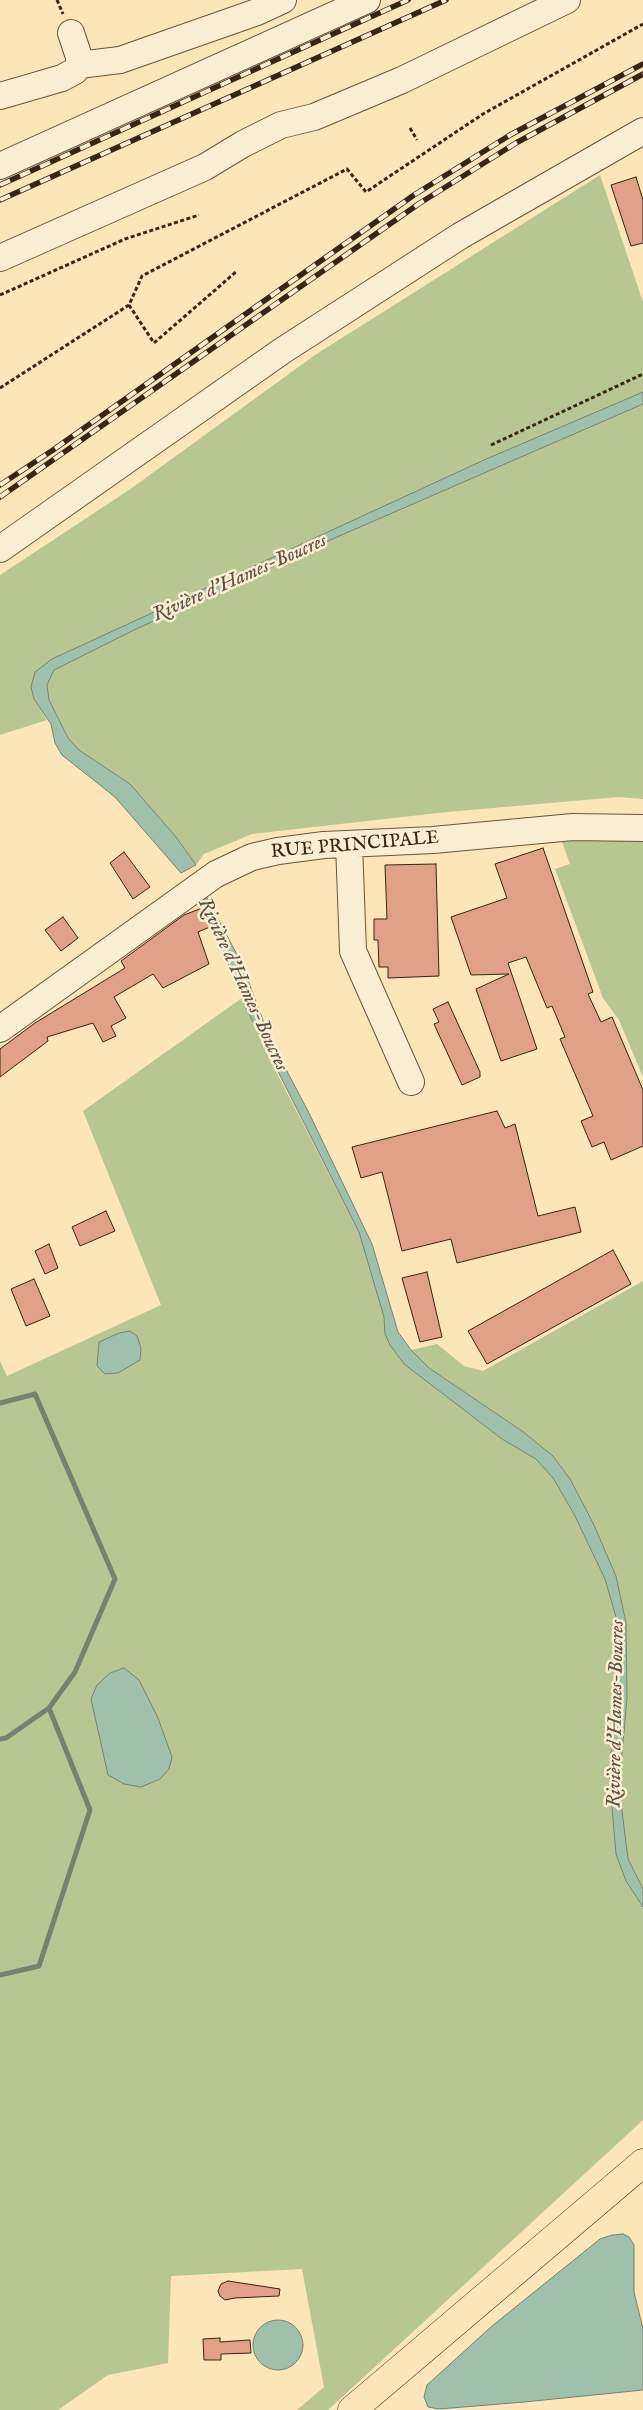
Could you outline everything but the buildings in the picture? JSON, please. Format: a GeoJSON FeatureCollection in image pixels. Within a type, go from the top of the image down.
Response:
{"type":"FeatureCollection","features":[{"type":"Feature","properties":{"kind":"main road"},"geometry":{"type":"LineString","coordinates":[[352,2410],[643,2163]]}},
{"type":"Feature","properties":{"kind":"street"},"geometry":{"type":"LineString","coordinates":[[79,64],[120,60],[257,12],[283,0]]}},
{"type":"Feature","properties":{"kind":"street"},"geometry":{"type":"LineString","coordinates":[[0,166],[367,0]]}},
{"type":"Feature","properties":{"kind":"street"},"geometry":{"type":"LineString","coordinates":[[0,258],[205,167],[243,144],[281,125],[314,117],[402,80],[566,0]]}},
{"type":"Feature","properties":{"kind":"street"},"geometry":{"type":"LineString","coordinates":[[0,96],[70,75],[79,64],[80,57],[71,33]]}},
{"type":"Feature","properties":{"kind":"street"},"geometry":{"type":"LineString","coordinates":[[0,549],[282,351],[460,236],[643,131]]}},
{"type":"Feature","properties":{"kind":"street","name":"RUE PRINCIPALE"},"geometry":{"type":"LineString","coordinates":[[0,1029],[216,874],[264,853],[307,847],[434,840],[573,827],[643,828]]}},
{"type":"Feature","properties":{"kind":"street"},"geometry":{"type":"LineString","coordinates":[[349,844],[353,951],[411,1082]]}},
{"type":"Feature","properties":{"kind":"path"},"geometry":{"type":"LineString","coordinates":[[0,388],[129,305],[142,276],[347,169],[366,192],[484,114],[643,24]]}},
{"type":"Feature","properties":{"kind":"path"},"geometry":{"type":"LineString","coordinates":[[410,128],[417,140]]}},
{"type":"Feature","properties":{"kind":"path"},"geometry":{"type":"LineString","coordinates":[[0,295],[125,239],[199,215]]}},
{"type":"Feature","properties":{"kind":"path"},"geometry":{"type":"LineString","coordinates":[[129,305],[154,343],[237,271]]}},
{"type":"Feature","properties":{"kind":"path"},"geometry":{"type":"LineString","coordinates":[[491,445],[643,374]]}},
{"type":"Feature","properties":{"kind":"shaded area"},"geometry":{"type":"Polygon","coordinates":[[[600,175],[643,302],[643,392],[484,460],[52,659],[34,699],[47,720],[0,735],[0,575],[129,490],[315,355],[600,175]]]}},
{"type":"Feature","properties":{"kind":"shaded area"},"geometry":{"type":"Polygon","coordinates":[[[643,404],[643,799],[619,797],[447,812],[252,834],[204,854],[196,865],[176,837],[130,784],[79,750],[68,738],[49,700],[47,685],[54,670],[132,631],[337,537],[643,404]]]}},
{"type":"Feature","properties":{"kind":"shaded area"},"geometry":{"type":"Polygon","coordinates":[[[561,839],[643,840],[643,1077],[619,1020],[603,998],[555,869],[570,864],[561,839]]]}},
{"type":"Feature","properties":{"kind":"shaded area"},"geometry":{"type":"Polygon","coordinates":[[[242,998],[269,1058],[359,1232],[384,1317],[385,1334],[390,1345],[404,1364],[502,1439],[536,1459],[553,1478],[574,1514],[605,1579],[618,1624],[616,1696],[609,1773],[616,1854],[626,1881],[643,1907],[643,2120],[328,2410],[297,2410],[324,2387],[302,2269],[171,2276],[168,2363],[108,2375],[58,2410],[0,2410],[0,1361],[7,1376],[161,1305],[83,1111],[242,998]]]}},
{"type":"Feature","properties":{"kind":"shaded area"},"geometry":{"type":"Polygon","coordinates":[[[643,1281],[643,1889],[628,1859],[619,1787],[627,1698],[626,1623],[616,1576],[593,1523],[570,1479],[553,1456],[522,1431],[429,1368],[411,1350],[437,1344],[464,1366],[483,1371],[643,1281]]]}},
{"type":"Feature","properties":{"kind":"water","name":"Rivière d'Hames-Boucres"},"geometry":{"type":"Polygon","coordinates":[[[643,392],[643,404],[337,537],[132,631],[54,670],[47,685],[49,700],[68,738],[79,750],[130,784],[176,837],[196,865],[181,873],[115,797],[62,755],[55,743],[51,724],[34,699],[31,687],[35,672],[52,659],[484,460],[643,392]]]}},
{"type":"Feature","properties":{"kind":"water","name":"Rivière d'Hames-Boucres"},"geometry":{"type":"Polygon","coordinates":[[[207,898],[242,964],[270,1039],[308,1111],[372,1244],[398,1332],[411,1350],[429,1368],[522,1431],[553,1456],[570,1479],[593,1523],[616,1576],[626,1623],[627,1698],[619,1787],[628,1859],[643,1889],[643,1907],[626,1881],[616,1854],[609,1773],[616,1696],[618,1624],[605,1579],[574,1514],[553,1478],[536,1459],[502,1439],[404,1364],[390,1345],[385,1334],[384,1317],[359,1232],[244,1004],[213,924],[198,901],[207,898]]]}},
{"type":"Feature","properties":{"kind":"water"},"geometry":{"type":"Polygon","coordinates":[[[130,1331],[137,1336],[141,1348],[140,1360],[118,1373],[105,1374],[97,1366],[99,1342],[119,1333],[130,1331]]]}},
{"type":"Feature","properties":{"kind":"water"},"geometry":{"type":"Polygon","coordinates":[[[124,1668],[139,1680],[158,1718],[172,1757],[169,1769],[160,1779],[141,1787],[124,1784],[108,1775],[91,1699],[97,1685],[110,1673],[124,1668]]]}},
{"type":"Feature","properties":{"kind":"water"},"geometry":{"type":"Polygon","coordinates":[[[623,2234],[629,2237],[634,2245],[634,2292],[643,2329],[643,2390],[439,2409],[428,2407],[424,2397],[427,2385],[492,2326],[600,2239],[623,2234]]]}},
{"type":"Feature","properties":{"kind":"water"},"geometry":{"type":"Polygon","coordinates":[[[273,2320],[283,2320],[296,2327],[303,2340],[303,2350],[296,2363],[283,2370],[273,2370],[264,2366],[257,2359],[253,2350],[253,2340],[257,2331],[264,2324],[273,2320]]]}},
{"type":"Feature","properties":{"kind":"waterway"},"geometry":{"type":"LineString","coordinates":[[0,1403],[35,1394],[115,1579],[75,1672],[49,1708],[90,1810],[39,1966],[0,1975]]}},
{"type":"Feature","properties":{"kind":"waterway"},"geometry":{"type":"LineString","coordinates":[[0,1739],[6,1738],[49,1708]]}},
{"type":"Feature","properties":{"kind":"railway"},"geometry":{"type":"LineString","coordinates":[[0,185],[408,0]]}},
{"type":"Feature","properties":{"kind":"railway"},"geometry":{"type":"LineString","coordinates":[[0,200],[446,0]]}},
{"type":"Feature","properties":{"kind":"railway"},"geometry":{"type":"LineString","coordinates":[[0,485],[53,450],[414,195],[510,135],[643,64]]}},
{"type":"Feature","properties":{"kind":"railway"},"geometry":{"type":"LineString","coordinates":[[0,497],[420,203],[516,143],[643,74]]}}]}
